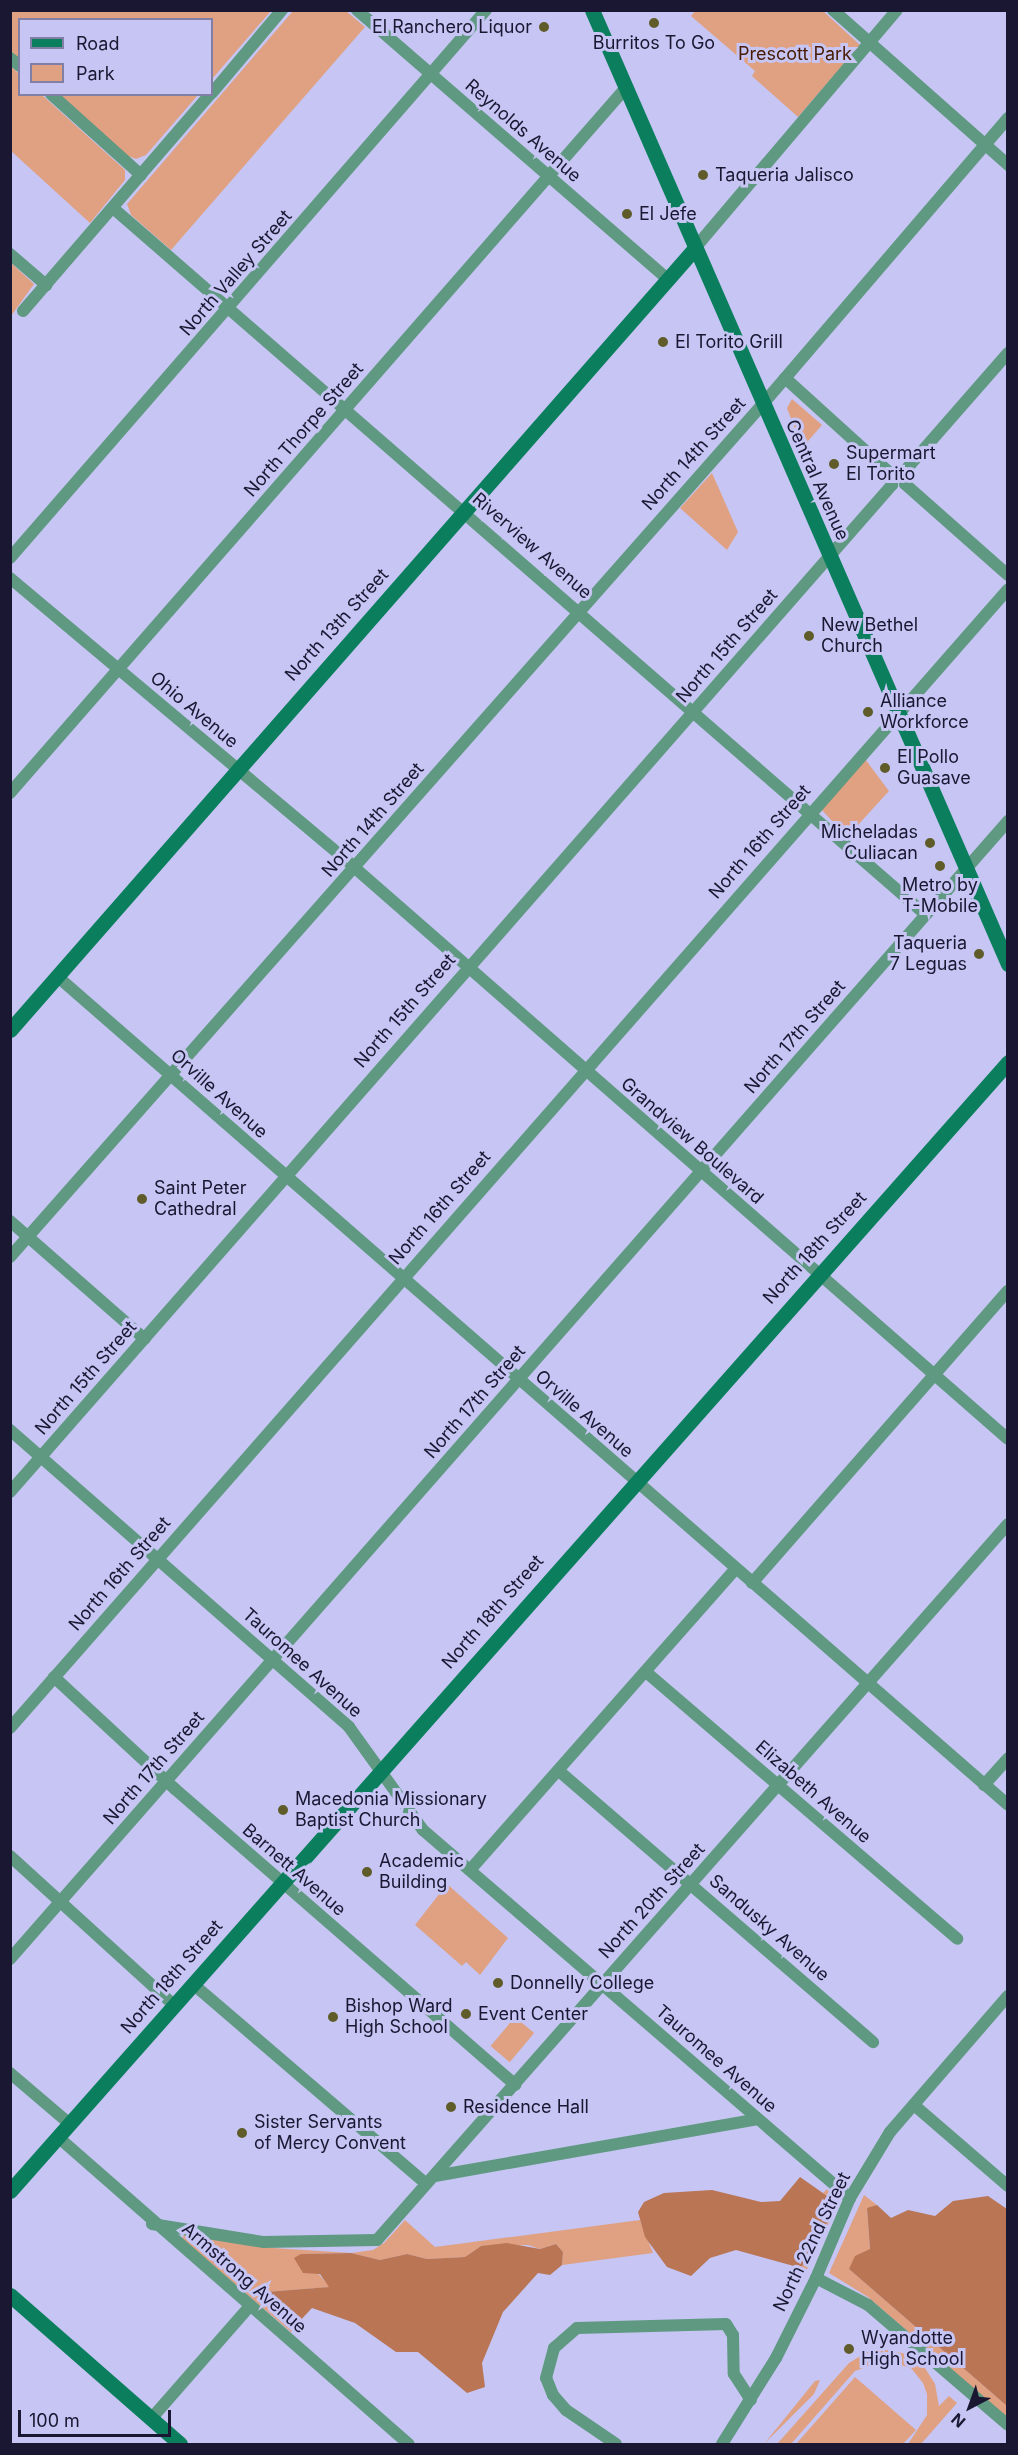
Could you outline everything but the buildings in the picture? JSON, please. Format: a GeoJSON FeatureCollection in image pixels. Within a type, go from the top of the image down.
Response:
{"type":"FeatureCollection","features":[{"type":"Feature","properties":{"kind":"main road","name":"Central Avenue"},"geometry":{"type":"LineString","coordinates":[[592,11],[624,90],[1008,964]]}},
{"type":"Feature","properties":{"kind":"main road","name":"North 13th Street"},"geometry":{"type":"LineString","coordinates":[[13,1021],[58,977],[236,768],[465,512],[695,248]]}},
{"type":"Feature","properties":{"kind":"main road","name":"North 18th Street"},"geometry":{"type":"LineString","coordinates":[[10,2192],[634,1481],[1008,1062]]}},
{"type":"Feature","properties":{"kind":"main road"},"geometry":{"type":"LineString","coordinates":[[10,2295],[180,2445]]}},
{"type":"Feature","properties":{"kind":"street"},"geometry":{"type":"LineString","coordinates":[[213,92],[282,10]]}},
{"type":"Feature","properties":{"kind":"street","name":"Reynolds Avenue"},"geometry":{"type":"LineString","coordinates":[[357,10],[667,279]]}},
{"type":"Feature","properties":{"kind":"street","name":"North Valley Street"},"geometry":{"type":"LineString","coordinates":[[10,558],[229,310],[486,10]]}},
{"type":"Feature","properties":{"kind":"street"},"geometry":{"type":"LineString","coordinates":[[832,10],[1008,165]]}},
{"type":"Feature","properties":{"kind":"street"},"geometry":{"type":"LineString","coordinates":[[695,248],[897,10]]}},
{"type":"Feature","properties":{"kind":"street","name":"North Thorpe Street"},"geometry":{"type":"LineString","coordinates":[[10,793],[624,90]]}},
{"type":"Feature","properties":{"kind":"street"},"geometry":{"type":"LineString","coordinates":[[53,96],[141,175]]}},
{"type":"Feature","properties":{"kind":"street"},"geometry":{"type":"LineString","coordinates":[[23,311],[209,96]]}},
{"type":"Feature","properties":{"kind":"street","name":"North 14th Street"},"geometry":{"type":"LineString","coordinates":[[10,1257],[762,405],[1008,118]]}},
{"type":"Feature","properties":{"kind":"street","name":"Riverview Avenue"},"geometry":{"type":"LineString","coordinates":[[113,208],[925,914]]}},
{"type":"Feature","properties":{"kind":"street"},"geometry":{"type":"LineString","coordinates":[[10,254],[46,285]]}},
{"type":"Feature","properties":{"kind":"street","name":"North 15th Street"},"geometry":{"type":"LineString","coordinates":[[10,1492],[1008,353]]}},
{"type":"Feature","properties":{"kind":"street"},"geometry":{"type":"LineString","coordinates":[[785,378],[891,474],[1008,574]]}},
{"type":"Feature","properties":{"kind":"street","name":"Ohio Avenue"},"geometry":{"type":"LineString","coordinates":[[10,578],[116,670],[355,868]]}},
{"type":"Feature","properties":{"kind":"street","name":"North 16th Street"},"geometry":{"type":"LineString","coordinates":[[10,1728],[809,813],[1008,589]]}},
{"type":"Feature","properties":{"kind":"street","name":"North 17th Street"},"geometry":{"type":"LineString","coordinates":[[10,1959],[1008,821]]}},
{"type":"Feature","properties":{"kind":"street","name":"Grandview Boulevard"},"geometry":{"type":"LineString","coordinates":[[355,868],[1008,1439]]}},
{"type":"Feature","properties":{"kind":"street","name":"Orville Avenue"},"geometry":{"type":"LineString","coordinates":[[58,977],[517,1381],[1008,1805]]}},
{"type":"Feature","properties":{"kind":"street"},"geometry":{"type":"LineString","coordinates":[[10,1221],[145,1339]]}},
{"type":"Feature","properties":{"kind":"street"},"geometry":{"type":"LineString","coordinates":[[752,1582],[1008,1291]]}},
{"type":"Feature","properties":{"kind":"street","name":"Tauromee Avenue"},"geometry":{"type":"LineString","coordinates":[[10,1430],[349,1727],[411,1818],[850,2198]]}},
{"type":"Feature","properties":{"kind":"street","name":"North 20th Street"},"geometry":{"type":"LineString","coordinates":[[152,2224],[263,2242],[370,2242],[377,2240],[1008,1524]]}},
{"type":"Feature","properties":{"kind":"street"},"geometry":{"type":"LineString","coordinates":[[470,1870],[735,1569]]}},
{"type":"Feature","properties":{"kind":"street","name":"Elizabeth Avenue"},"geometry":{"type":"LineString","coordinates":[[646,1672],[957,1940]]}},
{"type":"Feature","properties":{"kind":"street","name":"Barnett Avenue"},"geometry":{"type":"LineString","coordinates":[[54,1677],[280,1882],[515,2085]]}},
{"type":"Feature","properties":{"kind":"street"},"geometry":{"type":"LineString","coordinates":[[984,1785],[1008,1758]]}},
{"type":"Feature","properties":{"kind":"street","name":"Sandusky Avenue"},"geometry":{"type":"LineString","coordinates":[[559,1771],[873,2042]]}},
{"type":"Feature","properties":{"kind":"street"},"geometry":{"type":"LineString","coordinates":[[10,1856],[174,2005]]}},
{"type":"Feature","properties":{"kind":"street"},"geometry":{"type":"LineString","coordinates":[[193,1984],[431,2180],[758,2120]]}},
{"type":"Feature","properties":{"kind":"street","name":"North 22nd Street"},"geometry":{"type":"LineString","coordinates":[[722,2445],[751,2400],[816,2278],[850,2198],[890,2132],[1008,1996]]}},
{"type":"Feature","properties":{"kind":"street"},"geometry":{"type":"LineString","coordinates":[[10,2073],[70,2124]]}},
{"type":"Feature","properties":{"kind":"street"},"geometry":{"type":"LineString","coordinates":[[914,2105],[1008,2186]]}},
{"type":"Feature","properties":{"kind":"street","name":"Armstrong Avenue"},"geometry":{"type":"LineString","coordinates":[[58,2138],[152,2224],[409,2445]]}},
{"type":"Feature","properties":{"kind":"street"},"geometry":{"type":"LineString","coordinates":[[816,2278],[868,2305],[1008,2425]]}},
{"type":"Feature","properties":{"kind":"street"},"geometry":{"type":"LineString","coordinates":[[151,2419],[249,2307]]}},
{"type":"Feature","properties":{"kind":"street"},"geometry":{"type":"LineString","coordinates":[[616,2445],[566,2410],[553,2395],[546,2378],[554,2348],[578,2328],[721,2322],[731,2329],[734,2374],[751,2400]]}},
{"type":"Feature","properties":{"kind":"green space","name":"Prescott Park"},"geometry":{"type":"Polygon","coordinates":[[[696,10],[823,11],[860,45],[798,117],[752,76],[755,71],[691,16],[696,10]]]}},
{"type":"Feature","properties":{"kind":"green space"},"geometry":{"type":"Polygon","coordinates":[[[10,11],[271,11],[213,78],[213,18],[18,18],[18,59],[11,51],[10,11]]]}},
{"type":"Feature","properties":{"kind":"green space"},"geometry":{"type":"Polygon","coordinates":[[[293,11],[346,11],[365,27],[171,250],[131,215],[127,204],[293,11]]]}},
{"type":"Feature","properties":{"kind":"green space"},"geometry":{"type":"Polygon","coordinates":[[[11,66],[18,73],[18,96],[43,96],[125,170],[125,180],[90,223],[11,151],[11,66]]]}},
{"type":"Feature","properties":{"kind":"green space"},"geometry":{"type":"Polygon","coordinates":[[[59,96],[197,96],[146,155],[136,159],[123,154],[59,96]]]}},
{"type":"Feature","properties":{"kind":"green space"},"geometry":{"type":"Polygon","coordinates":[[[11,263],[34,284],[11,316],[11,263]]]}},
{"type":"Feature","properties":{"kind":"green space"},"geometry":{"type":"Polygon","coordinates":[[[792,399],[822,425],[802,448],[787,408],[792,399]]]}},
{"type":"Feature","properties":{"kind":"green space"},"geometry":{"type":"Polygon","coordinates":[[[712,473],[738,532],[727,550],[680,508],[712,473]]]}},
{"type":"Feature","properties":{"kind":"green space"},"geometry":{"type":"Polygon","coordinates":[[[865,759],[889,791],[847,837],[821,809],[865,759]]]}},
{"type":"Feature","properties":{"kind":"green space"},"geometry":{"type":"Polygon","coordinates":[[[447,1884],[508,1938],[480,1975],[466,1962],[462,1966],[415,1925],[447,1884]]]}},
{"type":"Feature","properties":{"kind":"green space"},"geometry":{"type":"Polygon","coordinates":[[[515,2017],[534,2033],[510,2062],[491,2046],[515,2017]]]}},
{"type":"Feature","properties":{"kind":"green space"},"geometry":{"type":"Polygon","coordinates":[[[827,2189],[837,2205],[807,2270],[801,2268],[831,2216],[830,2198],[823,2193],[827,2189]]]}},
{"type":"Feature","properties":{"kind":"green space"},"geometry":{"type":"Polygon","coordinates":[[[864,2195],[877,2205],[867,2209],[870,2250],[849,2269],[1007,2406],[1007,2418],[868,2297],[829,2273],[864,2195]]]}},
{"type":"Feature","properties":{"kind":"green space"},"geometry":{"type":"Polygon","coordinates":[[[405,2220],[435,2247],[640,2220],[653,2253],[562,2265],[563,2252],[556,2244],[540,2249],[528,2245],[481,2246],[465,2257],[427,2259],[407,2254],[380,2260],[351,2253],[373,2250],[384,2243],[405,2220]]]}},
{"type":"Feature","properties":{"kind":"green space"},"geometry":{"type":"Polygon","coordinates":[[[184,2235],[273,2248],[351,2253],[301,2254],[330,2287],[266,2292],[281,2318],[297,2324],[291,2332],[182,2239],[184,2235]]]}},
{"type":"Feature","properties":{"kind":"green space"},"geometry":{"type":"Polygon","coordinates":[[[888,2350],[906,2354],[925,2368],[935,2384],[939,2406],[949,2396],[957,2403],[921,2444],[908,2444],[927,2415],[927,2394],[923,2383],[911,2368],[884,2360],[855,2371],[791,2444],[777,2444],[849,2363],[867,2352],[888,2350]]]}},
{"type":"Feature","properties":{"kind":"green space"},"geometry":{"type":"Polygon","coordinates":[[[855,2377],[916,2430],[903,2444],[796,2444],[855,2377]]]}},
{"type":"Feature","properties":{"kind":"green space"},"geometry":{"type":"Polygon","coordinates":[[[820,2380],[814,2394],[764,2444],[815,2381],[820,2380]]]}},
{"type":"Feature","properties":{"kind":"shaded area"},"geometry":{"type":"Polygon","coordinates":[[[800,2177],[830,2198],[831,2216],[801,2268],[736,2250],[710,2258],[691,2276],[667,2267],[645,2237],[638,2212],[644,2202],[664,2193],[712,2190],[761,2202],[780,2201],[800,2177]]]}},
{"type":"Feature","properties":{"kind":"shaded area"},"geometry":{"type":"Polygon","coordinates":[[[988,2196],[1007,2209],[1007,2406],[849,2269],[855,2256],[870,2249],[867,2208],[877,2205],[891,2218],[908,2210],[935,2216],[953,2201],[988,2196]]]}},
{"type":"Feature","properties":{"kind":"shaded area"},"geometry":{"type":"Polygon","coordinates":[[[507,2243],[540,2249],[556,2244],[563,2252],[562,2265],[550,2275],[538,2273],[503,2312],[482,2363],[485,2387],[467,2393],[418,2352],[396,2352],[355,2323],[312,2308],[297,2324],[261,2302],[266,2292],[329,2287],[320,2274],[303,2273],[294,2258],[301,2254],[351,2253],[380,2260],[407,2254],[427,2259],[465,2257],[481,2246],[507,2243]]]}},
{"type":"Feature","properties":{"kind":"place","name":"Burritos To Go"},"geometry":{"type":"Point","coordinates":[654,23]}},
{"type":"Feature","properties":{"kind":"place","name":"El Ranchero Liquor"},"geometry":{"type":"Point","coordinates":[544,27]}},
{"type":"Feature","properties":{"kind":"place","name":"Taqueria Jalisco"},"geometry":{"type":"Point","coordinates":[703,175]}},
{"type":"Feature","properties":{"kind":"place","name":"El Jefe"},"geometry":{"type":"Point","coordinates":[627,214]}},
{"type":"Feature","properties":{"kind":"place","name":"El Torito Grill"},"geometry":{"type":"Point","coordinates":[663,342]}},
{"type":"Feature","properties":{"kind":"place","name":"Supermart El Torito"},"geometry":{"type":"Point","coordinates":[834,464]}},
{"type":"Feature","properties":{"kind":"place","name":"New Bethel Church"},"geometry":{"type":"Point","coordinates":[809,636]}},
{"type":"Feature","properties":{"kind":"place","name":"Alliance Workforce"},"geometry":{"type":"Point","coordinates":[868,712]}},
{"type":"Feature","properties":{"kind":"place","name":"El Pollo Guasave"},"geometry":{"type":"Point","coordinates":[885,768]}},
{"type":"Feature","properties":{"kind":"place","name":"Micheladas Culiacan"},"geometry":{"type":"Point","coordinates":[930,843]}},
{"type":"Feature","properties":{"kind":"place","name":"Metro by T-Mobile"},"geometry":{"type":"Point","coordinates":[940,866]}},
{"type":"Feature","properties":{"kind":"place","name":"Taqueria 7 Leguas"},"geometry":{"type":"Point","coordinates":[979,954]}},
{"type":"Feature","properties":{"kind":"place","name":"Saint Peter Cathedral"},"geometry":{"type":"Point","coordinates":[142,1199]}},
{"type":"Feature","properties":{"kind":"place","name":"Macedonia Missionary Baptist Church"},"geometry":{"type":"Point","coordinates":[283,1810]}},
{"type":"Feature","properties":{"kind":"place","name":"Academic Building"},"geometry":{"type":"Point","coordinates":[367,1872]}},
{"type":"Feature","properties":{"kind":"place","name":"Donnelly College"},"geometry":{"type":"Point","coordinates":[498,1983]}},
{"type":"Feature","properties":{"kind":"place","name":"Event Center"},"geometry":{"type":"Point","coordinates":[466,2014]}},
{"type":"Feature","properties":{"kind":"place","name":"Bishop Ward High School"},"geometry":{"type":"Point","coordinates":[333,2017]}},
{"type":"Feature","properties":{"kind":"place","name":"Residence Hall"},"geometry":{"type":"Point","coordinates":[451,2107]}},
{"type":"Feature","properties":{"kind":"place","name":"Sister Servants of Mercy Convent"},"geometry":{"type":"Point","coordinates":[242,2133]}},
{"type":"Feature","properties":{"kind":"place","name":"Wyandotte High School"},"geometry":{"type":"Point","coordinates":[849,2349]}}]}
